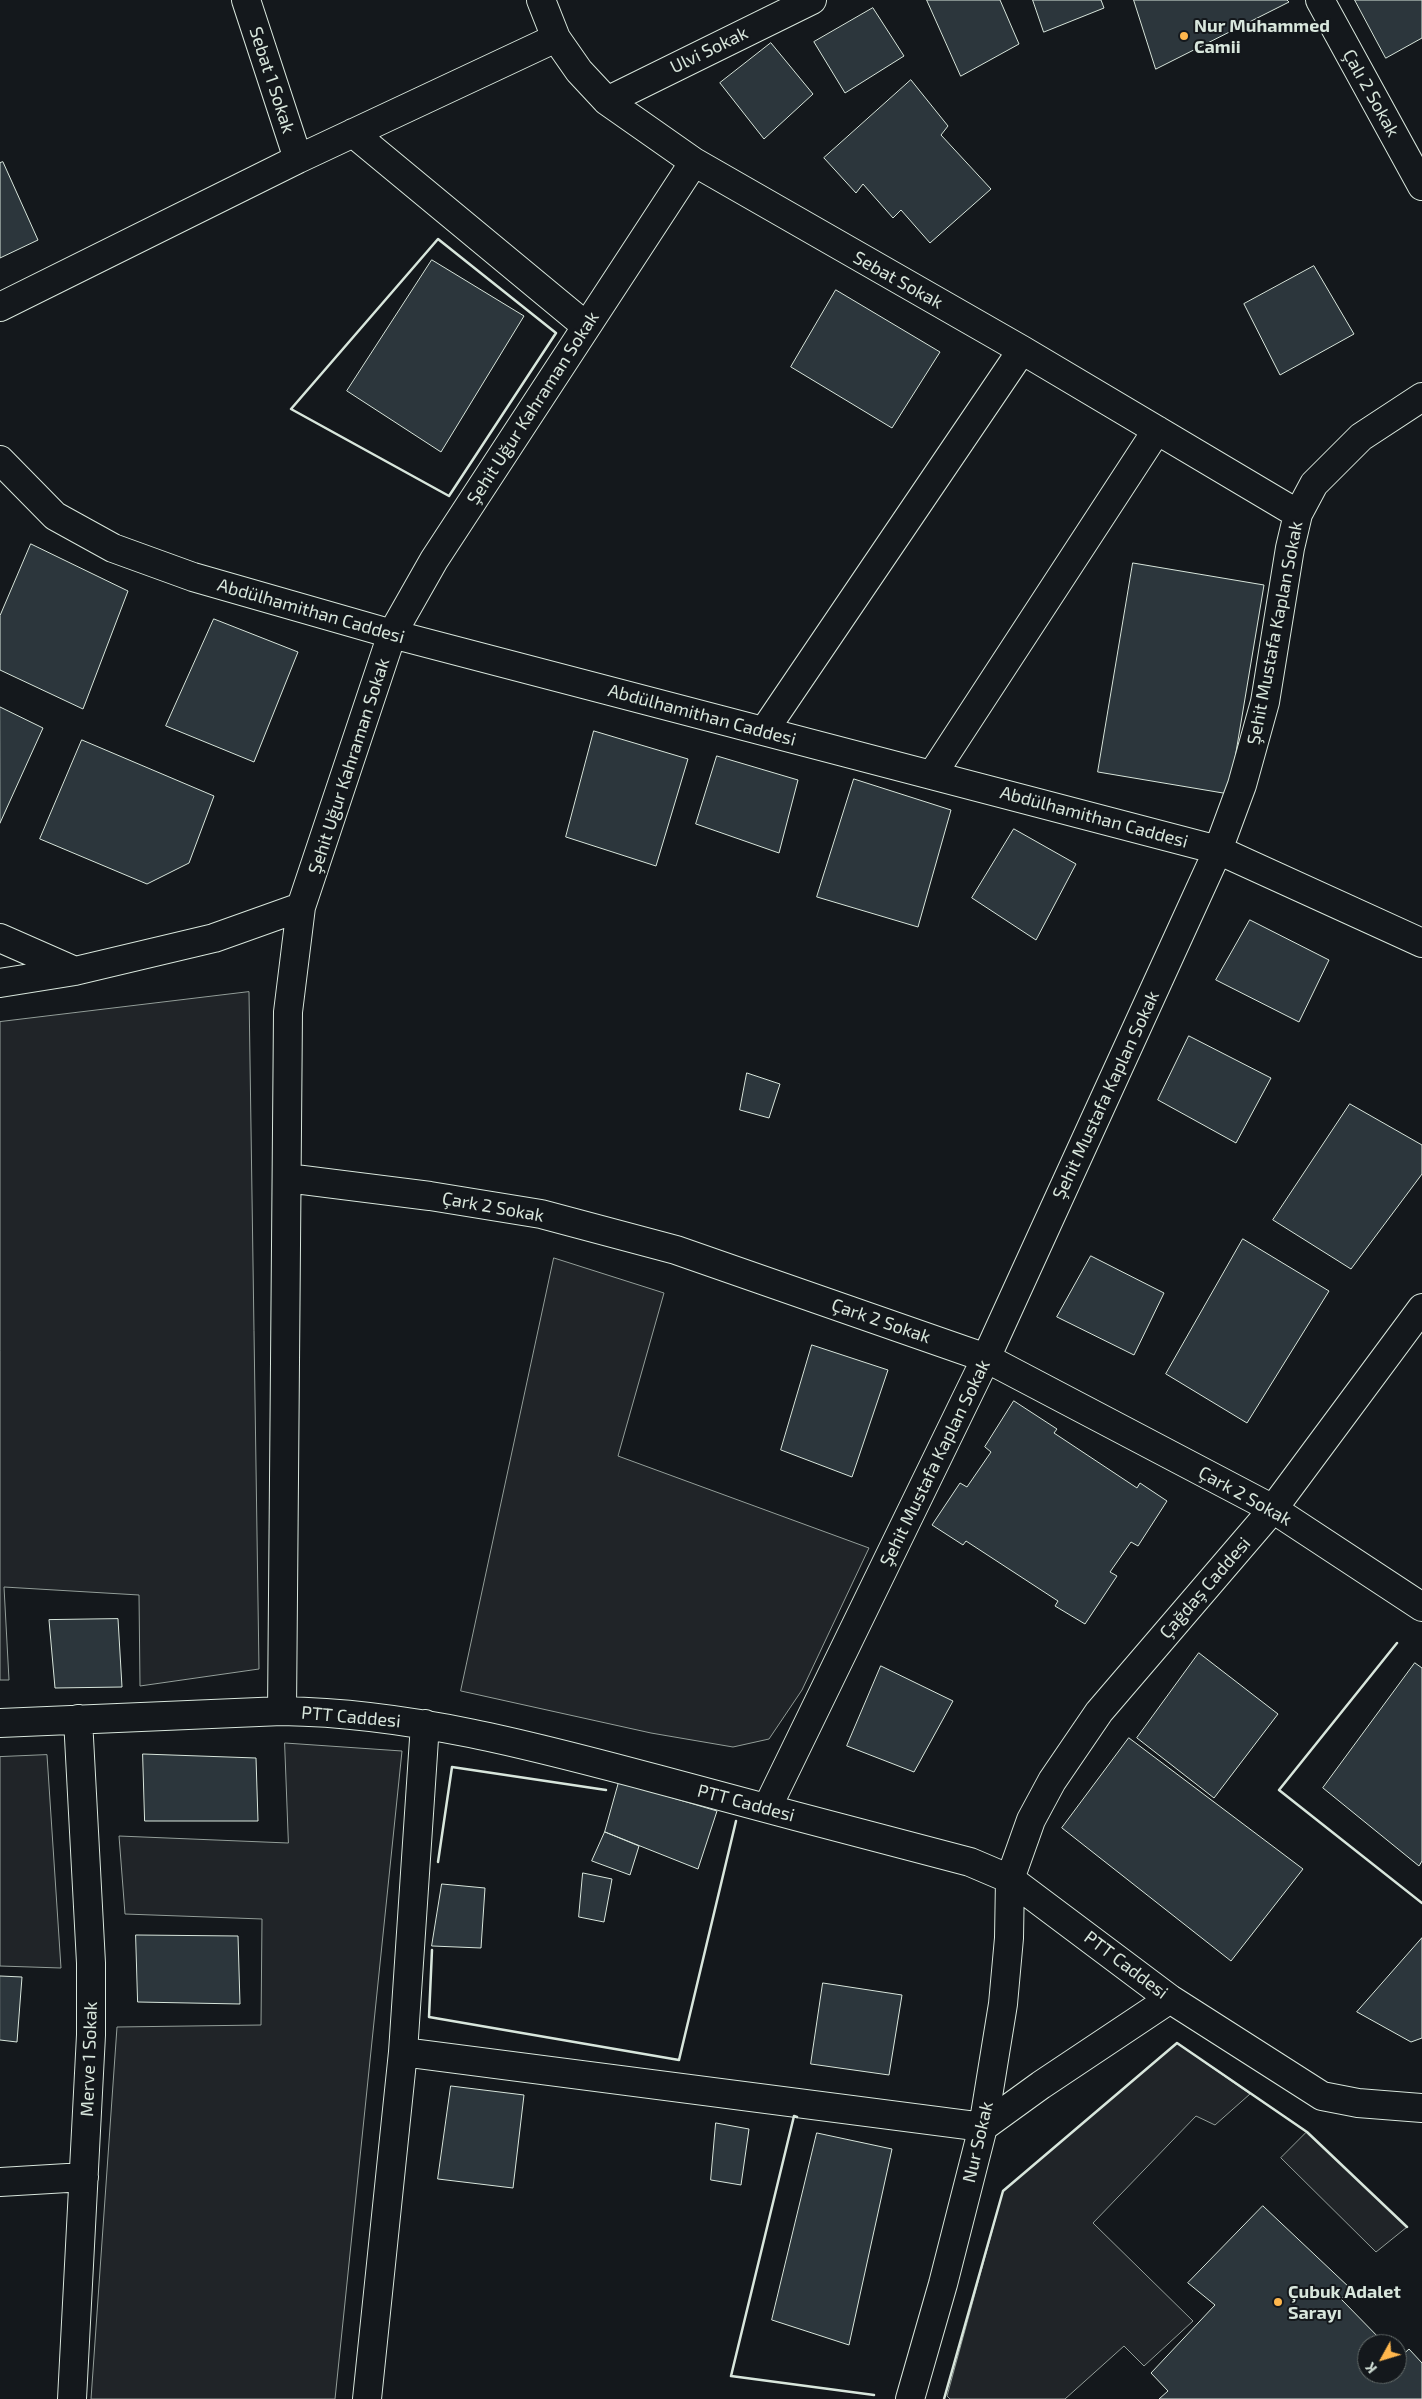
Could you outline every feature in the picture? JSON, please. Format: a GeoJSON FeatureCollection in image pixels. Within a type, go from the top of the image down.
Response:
{"type":"FeatureCollection","features":[{"type":"Feature","properties":{"kind":"street","name":"Sebat 1 Sokak"},"geometry":{"type":"LineString","coordinates":[[246,0],[298,159]]}},
{"type":"Feature","properties":{"kind":"street","name":"Sebat Sokak"},"geometry":{"type":"LineString","coordinates":[[541,0],[556,38],[579,71],[608,101],[694,162],[1022,350],[1298,514]]}},
{"type":"Feature","properties":{"kind":"street","name":"Ulvi Sokak"},"geometry":{"type":"LineString","coordinates":[[608,101],[812,0]]}},
{"type":"Feature","properties":{"kind":"street","name":"Çalı 2 Sokak"},"geometry":{"type":"LineString","coordinates":[[1320,0],[1422,186]]}},
{"type":"Feature","properties":{"kind":"street"},"geometry":{"type":"LineString","coordinates":[[0,307],[298,159],[556,38]]}},
{"type":"Feature","properties":{"kind":"street"},"geometry":{"type":"LineString","coordinates":[[354,133],[586,326]]}},
{"type":"Feature","properties":{"kind":"street","name":"Şehit Uğur Kahraman Sokak"},"geometry":{"type":"LineString","coordinates":[[282,1711],[288,1012],[301,907],[392,634],[434,560],[694,162]]}},
{"type":"Feature","properties":{"kind":"street"},"geometry":{"type":"LineString","coordinates":[[764,732],[1022,350]]}},
{"type":"Feature","properties":{"kind":"street","name":"Şehit Mustafa Kaplan Sokak"},"geometry":{"type":"LineString","coordinates":[[766,1808],[986,1358],[1218,850],[1242,785],[1265,702],[1290,548],[1298,514],[1314,484],[1361,437],[1422,398]]}},
{"type":"Feature","properties":{"kind":"street"},"geometry":{"type":"LineString","coordinates":[[932,775],[1157,430]]}},
{"type":"Feature","properties":{"kind":"street","name":"Abdülhamithan Caddesi"},"geometry":{"type":"LineString","coordinates":[[0,460],[55,516],[113,548],[193,577],[392,634],[1218,850],[1422,943]]}},
{"type":"Feature","properties":{"kind":"street"},"geometry":{"type":"LineString","coordinates":[[0,485],[55,516]]}},
{"type":"Feature","properties":{"kind":"street"},"geometry":{"type":"LineString","coordinates":[[0,983],[75,970],[214,938],[301,907]]}},
{"type":"Feature","properties":{"kind":"street"},"geometry":{"type":"LineString","coordinates":[[0,938],[75,970]]}},
{"type":"Feature","properties":{"kind":"street","name":"Çark 2 Sokak"},"geometry":{"type":"LineString","coordinates":[[287,1178],[430,1196],[541,1214],[676,1250],[986,1358],[1273,1509],[1422,1607]]}},
{"type":"Feature","properties":{"kind":"street","name":"Çağdaş Caddesi"},"geometry":{"type":"LineString","coordinates":[[1010,1879],[1031,1820],[1052,1781],[1099,1712],[1273,1509],[1422,1308]]}},
{"type":"Feature","properties":{"kind":"street","name":"PTT Caddesi"},"geometry":{"type":"LineString","coordinates":[[0,1723],[282,1711],[318,1712],[425,1724],[517,1741],[970,1862],[1010,1879],[1170,1999],[1322,2096],[1358,2103],[1422,2108]]}},
{"type":"Feature","properties":{"kind":"street","name":"Merve 1 Sokak"},"geometry":{"type":"LineString","coordinates":[[72,2399],[84,2177],[91,1963],[78,1719]]}},
{"type":"Feature","properties":{"kind":"street"},"geometry":{"type":"LineString","coordinates":[[367,2399],[403,2052],[425,1724]]}},
{"type":"Feature","properties":{"kind":"street","name":"Nur Sokak"},"geometry":{"type":"LineString","coordinates":[[910,2399],[943,2284],[983,2127],[1003,2004],[1009,1938],[1010,1879]]}},
{"type":"Feature","properties":{"kind":"street"},"geometry":{"type":"LineString","coordinates":[[403,2052],[983,2127],[1041,2085],[1170,1999]]}},
{"type":"Feature","properties":{"kind":"street"},"geometry":{"type":"LineString","coordinates":[[0,2182],[84,2177]]}},
{"type":"Feature","properties":{"kind":"shaded area"},"geometry":{"type":"Polygon","coordinates":[[[249,992],[259,1669],[140,1686],[139,1595],[4,1587],[9,1680],[0,1680],[0,1022],[249,992]]]}},
{"type":"Feature","properties":{"kind":"shaded area"},"geometry":{"type":"Polygon","coordinates":[[[554,1258],[664,1293],[618,1456],[869,1548],[802,1690],[769,1739],[733,1747],[651,1733],[461,1691],[554,1258]]]}},
{"type":"Feature","properties":{"kind":"shaded area"},"geometry":{"type":"Polygon","coordinates":[[[285,1743],[402,1751],[335,2399],[91,2399],[117,2027],[261,2025],[262,1919],[125,1914],[119,1836],[288,1843],[285,1743]]]}},
{"type":"Feature","properties":{"kind":"shaded area"},"geometry":{"type":"Polygon","coordinates":[[[47,1755],[61,1968],[0,1966],[0,1757],[47,1755]]]}},
{"type":"Feature","properties":{"kind":"shaded area"},"geometry":{"type":"Polygon","coordinates":[[[1177,2043],[1250,2094],[1215,2125],[1196,2116],[1093,2223],[1193,2321],[1144,2366],[1124,2346],[1065,2399],[950,2399],[947,2396],[1003,2191],[1177,2043]]]}},
{"type":"Feature","properties":{"kind":"shaded area"},"geometry":{"type":"Polygon","coordinates":[[[1307,2132],[1407,2227],[1376,2252],[1281,2158],[1307,2132]]]}},
{"type":"Feature","properties":{"kind":"building"},"geometry":{"type":"Polygon","coordinates":[[[927,0],[1000,0],[1019,44],[961,76],[927,0]]]}},
{"type":"Feature","properties":{"kind":"building"},"geometry":{"type":"Polygon","coordinates":[[[1033,0],[1101,0],[1104,8],[1044,32],[1033,0]]]}},
{"type":"Feature","properties":{"kind":"building","name":"Nur Muhammed Camii"},"geometry":{"type":"Polygon","coordinates":[[[1134,0],[1287,0],[1289,2],[1156,69],[1134,0]]]}},
{"type":"Feature","properties":{"kind":"building"},"geometry":{"type":"Polygon","coordinates":[[[1355,0],[1422,0],[1422,38],[1386,58],[1355,0]]]}},
{"type":"Feature","properties":{"kind":"building"},"geometry":{"type":"Polygon","coordinates":[[[873,8],[904,56],[845,93],[814,42],[873,8]]]}},
{"type":"Feature","properties":{"kind":"building"},"geometry":{"type":"Polygon","coordinates":[[[771,43],[813,94],[764,139],[720,83],[771,43]]]}},
{"type":"Feature","properties":{"kind":"building"},"geometry":{"type":"Polygon","coordinates":[[[911,80],[948,126],[941,135],[991,189],[930,243],[901,210],[893,218],[863,184],[856,193],[824,158],[911,80]]]}},
{"type":"Feature","properties":{"kind":"building"},"geometry":{"type":"Polygon","coordinates":[[[3,162],[38,240],[0,258],[0,163],[3,162]]]}},
{"type":"Feature","properties":{"kind":"building"},"geometry":{"type":"Polygon","coordinates":[[[432,260],[524,316],[441,452],[347,391],[432,260]]]}},
{"type":"Feature","properties":{"kind":"building"},"geometry":{"type":"Polygon","coordinates":[[[1314,266],[1354,334],[1280,375],[1244,304],[1314,266]]]}},
{"type":"Feature","properties":{"kind":"building"},"geometry":{"type":"Polygon","coordinates":[[[836,290],[940,352],[892,428],[791,367],[836,290]]]}},
{"type":"Feature","properties":{"kind":"building"},"geometry":{"type":"Polygon","coordinates":[[[31,544],[128,591],[83,709],[0,670],[0,616],[31,544]]]}},
{"type":"Feature","properties":{"kind":"building"},"geometry":{"type":"Polygon","coordinates":[[[1133,563],[1264,585],[1229,794],[1098,772],[1133,563]]]}},
{"type":"Feature","properties":{"kind":"building"},"geometry":{"type":"Polygon","coordinates":[[[214,619],[298,652],[254,762],[166,726],[214,619]]]}},
{"type":"Feature","properties":{"kind":"building"},"geometry":{"type":"Polygon","coordinates":[[[0,707],[43,728],[0,823],[0,707]]]}},
{"type":"Feature","properties":{"kind":"building"},"geometry":{"type":"Polygon","coordinates":[[[594,731],[688,759],[656,866],[566,837],[594,731]]]}},
{"type":"Feature","properties":{"kind":"building"},"geometry":{"type":"Polygon","coordinates":[[[82,740],[214,796],[189,863],[147,884],[40,839],[82,740]]]}},
{"type":"Feature","properties":{"kind":"building"},"geometry":{"type":"Polygon","coordinates":[[[717,756],[798,780],[779,853],[696,824],[717,756]]]}},
{"type":"Feature","properties":{"kind":"building"},"geometry":{"type":"Polygon","coordinates":[[[854,779],[951,810],[918,927],[817,897],[854,779]]]}},
{"type":"Feature","properties":{"kind":"building"},"geometry":{"type":"Polygon","coordinates":[[[1014,829],[1076,864],[1036,940],[972,898],[1014,829]]]}},
{"type":"Feature","properties":{"kind":"building"},"geometry":{"type":"Polygon","coordinates":[[[1250,920],[1329,960],[1299,1022],[1216,980],[1250,920]]]}},
{"type":"Feature","properties":{"kind":"building"},"geometry":{"type":"Polygon","coordinates":[[[1189,1036],[1271,1078],[1236,1143],[1158,1100],[1189,1036]]]}},
{"type":"Feature","properties":{"kind":"building"},"geometry":{"type":"Polygon","coordinates":[[[747,1073],[780,1084],[769,1118],[740,1110],[747,1073]]]}},
{"type":"Feature","properties":{"kind":"building"},"geometry":{"type":"Polygon","coordinates":[[[1350,1104],[1422,1145],[1422,1174],[1351,1269],[1273,1220],[1350,1104]]]}},
{"type":"Feature","properties":{"kind":"building"},"geometry":{"type":"Polygon","coordinates":[[[1243,1239],[1329,1291],[1247,1423],[1166,1374],[1243,1239]]]}},
{"type":"Feature","properties":{"kind":"building"},"geometry":{"type":"Polygon","coordinates":[[[1091,1256],[1164,1293],[1134,1355],[1057,1317],[1091,1256]]]}},
{"type":"Feature","properties":{"kind":"building"},"geometry":{"type":"Polygon","coordinates":[[[812,1345],[888,1370],[852,1477],[781,1450],[812,1345]]]}},
{"type":"Feature","properties":{"kind":"building"},"geometry":{"type":"Polygon","coordinates":[[[1014,1401],[1057,1429],[1054,1433],[1137,1488],[1140,1483],[1167,1501],[1138,1546],[1131,1542],[1110,1572],[1117,1576],[1085,1624],[1055,1606],[1058,1601],[966,1541],[963,1545],[932,1525],[960,1483],[967,1487],[991,1452],[985,1447],[1014,1401]]]}},
{"type":"Feature","properties":{"kind":"building"},"geometry":{"type":"Polygon","coordinates":[[[118,1619],[122,1687],[55,1688],[49,1620],[118,1619]]]}},
{"type":"Feature","properties":{"kind":"building"},"geometry":{"type":"Polygon","coordinates":[[[1199,1653],[1278,1714],[1214,1798],[1137,1738],[1199,1653]]]}},
{"type":"Feature","properties":{"kind":"building"},"geometry":{"type":"Polygon","coordinates":[[[1415,1663],[1422,1668],[1422,1861],[1419,1866],[1323,1788],[1415,1663]]]}},
{"type":"Feature","properties":{"kind":"building"},"geometry":{"type":"Polygon","coordinates":[[[881,1666],[953,1701],[914,1772],[847,1746],[881,1666]]]}},
{"type":"Feature","properties":{"kind":"building"},"geometry":{"type":"Polygon","coordinates":[[[1129,1738],[1303,1869],[1231,1961],[1062,1828],[1129,1738]]]}},
{"type":"Feature","properties":{"kind":"building"},"geometry":{"type":"Polygon","coordinates":[[[143,1754],[256,1758],[258,1821],[145,1821],[143,1754]]]}},
{"type":"Feature","properties":{"kind":"building"},"geometry":{"type":"Polygon","coordinates":[[[619,1782],[717,1811],[698,1869],[605,1832],[619,1782]]]}},
{"type":"Feature","properties":{"kind":"building"},"geometry":{"type":"Polygon","coordinates":[[[605,1832],[639,1846],[630,1875],[592,1861],[605,1832]]]}},
{"type":"Feature","properties":{"kind":"building"},"geometry":{"type":"Polygon","coordinates":[[[583,1873],[612,1879],[604,1922],[579,1917],[583,1873]]]}},
{"type":"Feature","properties":{"kind":"building"},"geometry":{"type":"Polygon","coordinates":[[[442,1884],[485,1888],[481,1948],[432,1946],[442,1884]]]}},
{"type":"Feature","properties":{"kind":"building"},"geometry":{"type":"Polygon","coordinates":[[[136,1935],[238,1936],[240,2004],[138,2002],[136,1935]]]}},
{"type":"Feature","properties":{"kind":"building"},"geometry":{"type":"Polygon","coordinates":[[[1422,1938],[1422,2038],[1411,2042],[1357,2012],[1422,1938]]]}},
{"type":"Feature","properties":{"kind":"building"},"geometry":{"type":"Polygon","coordinates":[[[0,1976],[22,1977],[17,2042],[0,2040],[0,1976]]]}},
{"type":"Feature","properties":{"kind":"building"},"geometry":{"type":"Polygon","coordinates":[[[823,1983],[902,1995],[889,2075],[811,2064],[823,1983]]]}},
{"type":"Feature","properties":{"kind":"building"},"geometry":{"type":"Polygon","coordinates":[[[451,2086],[524,2095],[513,2188],[438,2179],[451,2086]]]}},
{"type":"Feature","properties":{"kind":"building"},"geometry":{"type":"Polygon","coordinates":[[[716,2123],[749,2129],[741,2185],[711,2180],[716,2123]]]}},
{"type":"Feature","properties":{"kind":"building"},"geometry":{"type":"Polygon","coordinates":[[[817,2133],[892,2149],[849,2345],[772,2320],[817,2133]]]}},
{"type":"Feature","properties":{"kind":"building","name":"Çubuk Adalet Sarayı"},"geometry":{"type":"Polygon","coordinates":[[[1263,2206],[1351,2289],[1341,2299],[1375,2334],[1357,2334],[1357,2384],[1407,2384],[1407,2351],[1409,2349],[1422,2363],[1422,2399],[1159,2399],[1168,2391],[1151,2373],[1215,2305],[1188,2283],[1263,2206]]]}},
{"type":"Feature","properties":{"kind":"wall"},"geometry":{"type":"LineString","coordinates":[[438,239],[556,333],[449,496],[291,409],[438,239]]}},
{"type":"Feature","properties":{"kind":"wall"},"geometry":{"type":"LineString","coordinates":[[1397,1643],[1279,1790],[1422,1903]]}},
{"type":"Feature","properties":{"kind":"wall"},"geometry":{"type":"LineString","coordinates":[[438,1862],[452,1767],[606,1790]]}},
{"type":"Feature","properties":{"kind":"wall"},"geometry":{"type":"LineString","coordinates":[[432,1950],[429,2017],[679,2060],[736,1821]]}},
{"type":"Feature","properties":{"kind":"wall"},"geometry":{"type":"LineString","coordinates":[[944,2399],[1003,2191],[1177,2043],[1307,2132],[1407,2227]]}},
{"type":"Feature","properties":{"kind":"wall"},"geometry":{"type":"LineString","coordinates":[[797,2117],[794,2116],[731,2376],[874,2395]]}},
{"type":"Feature","properties":{"kind":"place","name":"Nur Muhammed Camii"},"geometry":{"type":"Point","coordinates":[1184,36]}},
{"type":"Feature","properties":{"kind":"place","name":"Çubuk Adalet Sarayı"},"geometry":{"type":"Point","coordinates":[1278,2302]}}]}
